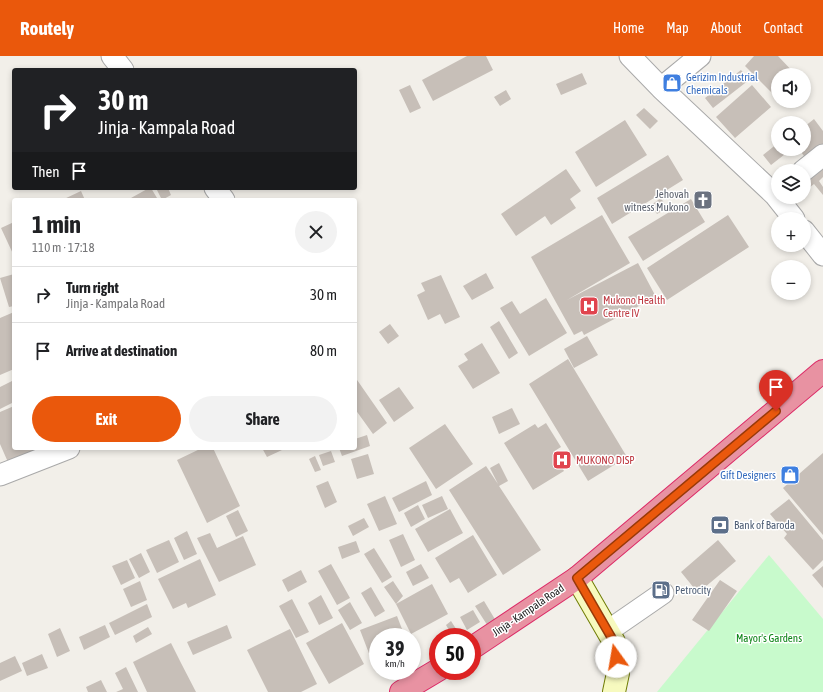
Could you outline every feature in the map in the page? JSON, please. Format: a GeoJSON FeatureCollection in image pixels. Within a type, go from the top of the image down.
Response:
{"type":"FeatureCollection","features":[{"type":"Feature","properties":{"kind":"highway","name":"Jinja - Kampala Road"},"geometry":{"type":"LineString","coordinates":[[481,642],[577,578],[823,371]]}},
{"type":"Feature","properties":{"kind":"highway"},"geometry":{"type":"LineString","coordinates":[[401,692],[429,675]]}},
{"type":"Feature","properties":{"kind":"main road"},"geometry":{"type":"LineString","coordinates":[[577,578],[614,642],[618,673],[614,692]]}},
{"type":"Feature","properties":{"kind":"street"},"geometry":{"type":"LineString","coordinates":[[112,56],[121,68]]}},
{"type":"Feature","properties":{"kind":"street"},"geometry":{"type":"LineString","coordinates":[[630,56],[661,88],[771,188]]}},
{"type":"Feature","properties":{"kind":"street"},"geometry":{"type":"LineString","coordinates":[[661,88],[700,56]]}},
{"type":"Feature","properties":{"kind":"street"},"geometry":{"type":"LineString","coordinates":[[811,165],[823,155]]}},
{"type":"Feature","properties":{"kind":"street"},"geometry":{"type":"LineString","coordinates":[[811,240],[823,255]]}},
{"type":"Feature","properties":{"kind":"street"},"geometry":{"type":"LineString","coordinates":[[0,475],[64,450]]}},
{"type":"Feature","properties":{"kind":"street"},"geometry":{"type":"LineString","coordinates":[[608,631],[662,593]]}},
{"type":"Feature","properties":{"kind":"green space","name":"Mayor's Gardens"},"geometry":{"type":"Polygon","coordinates":[[[769,555],[823,619],[823,692],[657,692],[769,555]]]}},
{"type":"Feature","properties":{"kind":"building"},"geometry":{"type":"Polygon","coordinates":[[[467,56],[486,56],[493,70],[433,101],[422,80],[467,56]]]}},
{"type":"Feature","properties":{"kind":"building"},"geometry":{"type":"Polygon","coordinates":[[[754,56],[778,56],[789,68],[771,68],[771,92],[745,66],[754,56]]]}},
{"type":"Feature","properties":{"kind":"building"},"geometry":{"type":"Polygon","coordinates":[[[741,70],[749,80],[713,108],[705,98],[741,70]]]}},
{"type":"Feature","properties":{"kind":"building"},"geometry":{"type":"Polygon","coordinates":[[[582,73],[587,84],[561,95],[556,84],[582,73]]]}},
{"type":"Feature","properties":{"kind":"building"},"geometry":{"type":"Polygon","coordinates":[[[410,85],[421,108],[410,113],[399,90],[410,85]]]}},
{"type":"Feature","properties":{"kind":"building"},"geometry":{"type":"Polygon","coordinates":[[[752,85],[771,107],[735,138],[716,117],[752,85]]]}},
{"type":"Feature","properties":{"kind":"building"},"geometry":{"type":"Polygon","coordinates":[[[506,90],[511,99],[500,106],[494,97],[506,90]]]}},
{"type":"Feature","properties":{"kind":"building"},"geometry":{"type":"Polygon","coordinates":[[[644,108],[658,121],[650,129],[636,115],[644,108]]]}},
{"type":"Feature","properties":{"kind":"building"},"geometry":{"type":"Polygon","coordinates":[[[814,119],[823,131],[823,152],[809,163],[804,156],[811,156],[811,121],[814,119]]]}},
{"type":"Feature","properties":{"kind":"building"},"geometry":{"type":"Polygon","coordinates":[[[625,120],[647,155],[596,187],[575,152],[625,120]]]}},
{"type":"Feature","properties":{"kind":"building"},"geometry":{"type":"Polygon","coordinates":[[[771,149],[771,156],[783,156],[771,165],[763,155],[771,149]]]}},
{"type":"Feature","properties":{"kind":"building"},"geometry":{"type":"Polygon","coordinates":[[[668,155],[683,180],[612,224],[597,198],[668,155]]]}},
{"type":"Feature","properties":{"kind":"building"},"geometry":{"type":"Polygon","coordinates":[[[823,163],[823,177],[819,181],[823,187],[823,195],[814,184],[811,186],[811,172],[823,163]]]}},
{"type":"Feature","properties":{"kind":"building"},"geometry":{"type":"Polygon","coordinates":[[[566,169],[581,191],[570,199],[576,208],[551,225],[545,216],[516,236],[501,214],[566,169]]]}},
{"type":"Feature","properties":{"kind":"building"},"geometry":{"type":"Polygon","coordinates":[[[145,190],[152,190],[157,198],[131,198],[145,190]]]}},
{"type":"Feature","properties":{"kind":"building"},"geometry":{"type":"Polygon","coordinates":[[[157,190],[169,190],[171,195],[166,198],[161,198],[157,190]]]}},
{"type":"Feature","properties":{"kind":"building"},"geometry":{"type":"Polygon","coordinates":[[[81,191],[84,198],[66,198],[81,191]]]}},
{"type":"Feature","properties":{"kind":"building"},"geometry":{"type":"Polygon","coordinates":[[[661,198],[667,208],[657,214],[651,205],[661,198]]]}},
{"type":"Feature","properties":{"kind":"building"},"geometry":{"type":"Polygon","coordinates":[[[691,199],[705,222],[643,261],[628,237],[691,199]]]}},
{"type":"Feature","properties":{"kind":"building"},"geometry":{"type":"Polygon","coordinates":[[[602,215],[630,263],[567,300],[638,263],[656,297],[584,335],[582,331],[574,335],[531,257],[602,215]]]}},
{"type":"Feature","properties":{"kind":"building"},"geometry":{"type":"Polygon","coordinates":[[[728,215],[749,247],[667,300],[647,268],[728,215]]]}},
{"type":"Feature","properties":{"kind":"building"},"geometry":{"type":"Polygon","coordinates":[[[12,223],[12,252],[1,228],[12,223]]]}},
{"type":"Feature","properties":{"kind":"building"},"geometry":{"type":"Polygon","coordinates":[[[486,273],[494,288],[472,300],[463,286],[486,273]]]}},
{"type":"Feature","properties":{"kind":"building"},"geometry":{"type":"Polygon","coordinates":[[[12,275],[12,306],[9,307],[0,278],[12,275]]]}},
{"type":"Feature","properties":{"kind":"building"},"geometry":{"type":"Polygon","coordinates":[[[441,275],[460,317],[445,324],[440,314],[428,320],[417,295],[425,291],[421,283],[441,275]]]}},
{"type":"Feature","properties":{"kind":"building"},"geometry":{"type":"Polygon","coordinates":[[[546,298],[567,333],[529,356],[500,308],[512,301],[520,314],[546,298]]]}},
{"type":"Feature","properties":{"kind":"building"},"geometry":{"type":"Polygon","coordinates":[[[12,313],[12,370],[0,375],[0,318],[12,313]]]}},
{"type":"Feature","properties":{"kind":"building"},"geometry":{"type":"Polygon","coordinates":[[[499,321],[518,353],[509,359],[490,327],[499,321]]]}},
{"type":"Feature","properties":{"kind":"building"},"geometry":{"type":"Polygon","coordinates":[[[390,324],[399,336],[388,344],[379,332],[390,324]]]}},
{"type":"Feature","properties":{"kind":"building"},"geometry":{"type":"Polygon","coordinates":[[[587,336],[598,355],[574,368],[564,349],[587,336]]]}},
{"type":"Feature","properties":{"kind":"building"},"geometry":{"type":"Polygon","coordinates":[[[482,343],[500,373],[473,389],[458,366],[468,360],[464,354],[482,343]]]}},
{"type":"Feature","properties":{"kind":"building"},"geometry":{"type":"Polygon","coordinates":[[[568,359],[627,457],[588,481],[529,384],[568,359]]]}},
{"type":"Feature","properties":{"kind":"building"},"geometry":{"type":"Polygon","coordinates":[[[357,380],[387,423],[373,434],[357,412],[357,380]]]}},
{"type":"Feature","properties":{"kind":"building"},"geometry":{"type":"Polygon","coordinates":[[[12,381],[12,403],[0,409],[0,387],[12,381]]]}},
{"type":"Feature","properties":{"kind":"building"},"geometry":{"type":"Polygon","coordinates":[[[399,387],[414,408],[394,422],[379,400],[399,387]]]}},
{"type":"Feature","properties":{"kind":"building"},"geometry":{"type":"Polygon","coordinates":[[[12,407],[12,450],[35,450],[38,457],[11,469],[0,444],[0,412],[12,407]]]}},
{"type":"Feature","properties":{"kind":"building"},"geometry":{"type":"Polygon","coordinates":[[[512,408],[520,424],[499,434],[492,417],[512,408]]]}},
{"type":"Feature","properties":{"kind":"building"},"geometry":{"type":"Polygon","coordinates":[[[546,423],[561,447],[553,452],[564,471],[533,490],[504,443],[535,424],[538,428],[546,423]]]}},
{"type":"Feature","properties":{"kind":"building"},"geometry":{"type":"Polygon","coordinates":[[[445,424],[473,464],[436,489],[409,448],[445,424]]]}},
{"type":"Feature","properties":{"kind":"building"},"geometry":{"type":"Polygon","coordinates":[[[367,435],[370,446],[342,456],[340,450],[357,450],[357,438],[367,435]]]}},
{"type":"Feature","properties":{"kind":"building"},"geometry":{"type":"Polygon","coordinates":[[[198,450],[214,450],[240,506],[207,523],[177,460],[198,450]]]}},
{"type":"Feature","properties":{"kind":"building"},"geometry":{"type":"Polygon","coordinates":[[[263,450],[282,450],[267,457],[263,450]]]}},
{"type":"Feature","properties":{"kind":"building"},"geometry":{"type":"Polygon","coordinates":[[[331,451],[335,462],[323,466],[319,455],[331,451]]]}},
{"type":"Feature","properties":{"kind":"building"},"geometry":{"type":"Polygon","coordinates":[[[823,453],[823,535],[783,488],[823,453]]]}},
{"type":"Feature","properties":{"kind":"building"},"geometry":{"type":"Polygon","coordinates":[[[368,454],[374,474],[357,479],[351,459],[368,454]]]}},
{"type":"Feature","properties":{"kind":"building"},"geometry":{"type":"Polygon","coordinates":[[[315,456],[321,470],[315,472],[309,459],[315,456]]]}},
{"type":"Feature","properties":{"kind":"building"},"geometry":{"type":"Polygon","coordinates":[[[499,463],[508,481],[499,486],[541,550],[503,575],[449,490],[486,466],[498,484],[490,468],[499,463]]]}},
{"type":"Feature","properties":{"kind":"building"},"geometry":{"type":"Polygon","coordinates":[[[328,481],[337,502],[325,508],[316,486],[328,481]]]}},
{"type":"Feature","properties":{"kind":"building"},"geometry":{"type":"Polygon","coordinates":[[[426,481],[432,495],[399,512],[392,498],[426,481]]]}},
{"type":"Feature","properties":{"kind":"building"},"geometry":{"type":"Polygon","coordinates":[[[385,496],[397,524],[379,531],[367,504],[385,496]]]}},
{"type":"Feature","properties":{"kind":"building"},"geometry":{"type":"Polygon","coordinates":[[[442,496],[448,509],[428,518],[422,505],[442,496]]]}},
{"type":"Feature","properties":{"kind":"building"},"geometry":{"type":"Polygon","coordinates":[[[789,499],[823,540],[823,560],[813,570],[784,538],[787,534],[770,514],[789,499]]]}},
{"type":"Feature","properties":{"kind":"building"},"geometry":{"type":"Polygon","coordinates":[[[418,505],[425,519],[411,527],[404,513],[418,505]]]}},
{"type":"Feature","properties":{"kind":"building"},"geometry":{"type":"Polygon","coordinates":[[[450,509],[463,533],[428,552],[415,529],[450,509]]]}},
{"type":"Feature","properties":{"kind":"building"},"geometry":{"type":"Polygon","coordinates":[[[238,510],[248,531],[236,537],[226,516],[238,510]]]}},
{"type":"Feature","properties":{"kind":"building"},"geometry":{"type":"Polygon","coordinates":[[[364,518],[369,527],[353,536],[348,526],[364,518]]]}},
{"type":"Feature","properties":{"kind":"building"},"geometry":{"type":"Polygon","coordinates":[[[187,531],[197,554],[184,560],[174,538],[187,531]]]}},
{"type":"Feature","properties":{"kind":"building"},"geometry":{"type":"Polygon","coordinates":[[[210,533],[217,548],[243,536],[256,565],[219,582],[197,538],[210,533]]]}},
{"type":"Feature","properties":{"kind":"building"},"geometry":{"type":"Polygon","coordinates":[[[403,534],[415,560],[401,567],[389,540],[403,534]]]}},
{"type":"Feature","properties":{"kind":"building"},"geometry":{"type":"Polygon","coordinates":[[[473,535],[497,575],[468,593],[459,578],[450,583],[435,558],[473,535]]]}},
{"type":"Feature","properties":{"kind":"building"},"geometry":{"type":"Polygon","coordinates":[[[169,540],[179,562],[157,573],[146,550],[169,540]]]}},
{"type":"Feature","properties":{"kind":"building"},"geometry":{"type":"Polygon","coordinates":[[[718,540],[736,561],[698,593],[681,572],[718,540]]]}},
{"type":"Feature","properties":{"kind":"building"},"geometry":{"type":"Polygon","coordinates":[[[356,541],[360,552],[342,559],[338,547],[356,541]]]}},
{"type":"Feature","properties":{"kind":"building"},"geometry":{"type":"Polygon","coordinates":[[[374,548],[392,577],[382,583],[364,554],[374,548]]]}},
{"type":"Feature","properties":{"kind":"building"},"geometry":{"type":"Polygon","coordinates":[[[141,553],[150,572],[139,578],[129,559],[141,553]]]}},
{"type":"Feature","properties":{"kind":"building"},"geometry":{"type":"Polygon","coordinates":[[[200,559],[216,595],[188,608],[186,603],[173,609],[158,579],[200,559]]]}},
{"type":"Feature","properties":{"kind":"building"},"geometry":{"type":"Polygon","coordinates":[[[127,560],[135,578],[121,585],[112,566],[127,560]]]}},
{"type":"Feature","properties":{"kind":"building"},"geometry":{"type":"Polygon","coordinates":[[[331,564],[350,598],[337,605],[318,571],[331,564]]]}},
{"type":"Feature","properties":{"kind":"building"},"geometry":{"type":"Polygon","coordinates":[[[421,564],[429,578],[413,586],[406,572],[421,564]]]}},
{"type":"Feature","properties":{"kind":"building"},"geometry":{"type":"Polygon","coordinates":[[[823,566],[823,588],[812,575],[823,566]]]}},
{"type":"Feature","properties":{"kind":"building"},"geometry":{"type":"Polygon","coordinates":[[[301,570],[307,582],[288,592],[282,580],[301,570]]]}},
{"type":"Feature","properties":{"kind":"building"},"geometry":{"type":"Polygon","coordinates":[[[720,580],[737,591],[709,631],[692,620],[720,580]]]}},
{"type":"Feature","properties":{"kind":"building"},"geometry":{"type":"Polygon","coordinates":[[[140,581],[147,600],[131,607],[123,589],[140,581]]]}},
{"type":"Feature","properties":{"kind":"building"},"geometry":{"type":"Polygon","coordinates":[[[393,581],[403,596],[396,604],[384,587],[393,581]]]}},
{"type":"Feature","properties":{"kind":"building"},"geometry":{"type":"Polygon","coordinates":[[[432,584],[448,614],[421,629],[408,628],[396,604],[432,584]]]}},
{"type":"Feature","properties":{"kind":"building"},"geometry":{"type":"Polygon","coordinates":[[[371,587],[385,611],[375,617],[361,593],[371,587]]]}},
{"type":"Feature","properties":{"kind":"building"},"geometry":{"type":"Polygon","coordinates":[[[321,595],[333,618],[319,625],[308,603],[321,595]]]}},
{"type":"Feature","properties":{"kind":"building"},"geometry":{"type":"Polygon","coordinates":[[[292,599],[309,632],[296,638],[279,606],[292,599]]]}},
{"type":"Feature","properties":{"kind":"building"},"geometry":{"type":"Polygon","coordinates":[[[484,601],[499,626],[491,631],[475,606],[484,601]]]}},
{"type":"Feature","properties":{"kind":"building"},"geometry":{"type":"Polygon","coordinates":[[[350,602],[362,623],[350,630],[338,610],[350,602]]]}},
{"type":"Feature","properties":{"kind":"building"},"geometry":{"type":"Polygon","coordinates":[[[147,604],[152,617],[115,635],[109,623],[147,604]]]}},
{"type":"Feature","properties":{"kind":"building"},"geometry":{"type":"Polygon","coordinates":[[[473,610],[480,622],[470,628],[466,628],[460,617],[473,610]]]}},
{"type":"Feature","properties":{"kind":"building"},"geometry":{"type":"Polygon","coordinates":[[[397,616],[402,628],[369,628],[369,653],[360,630],[397,616]]]}},
{"type":"Feature","properties":{"kind":"building"},"geometry":{"type":"Polygon","coordinates":[[[451,621],[456,628],[448,628],[446,625],[451,621]]]}},
{"type":"Feature","properties":{"kind":"building"},"geometry":{"type":"Polygon","coordinates":[[[342,623],[364,664],[329,684],[306,643],[342,623]]]}},
{"type":"Feature","properties":{"kind":"building"},"geometry":{"type":"Polygon","coordinates":[[[105,625],[110,637],[84,650],[79,637],[105,625]]]}},
{"type":"Feature","properties":{"kind":"building"},"geometry":{"type":"Polygon","coordinates":[[[227,625],[232,638],[193,655],[187,642],[227,625]]]}},
{"type":"Feature","properties":{"kind":"building"},"geometry":{"type":"Polygon","coordinates":[[[148,627],[152,634],[136,643],[133,636],[148,627]]]}},
{"type":"Feature","properties":{"kind":"building"},"geometry":{"type":"Polygon","coordinates":[[[60,628],[70,651],[57,657],[48,634],[60,628]]]}},
{"type":"Feature","properties":{"kind":"building"},"geometry":{"type":"Polygon","coordinates":[[[290,629],[317,684],[301,692],[268,692],[247,650],[290,629]]]}},
{"type":"Feature","properties":{"kind":"building"},"geometry":{"type":"Polygon","coordinates":[[[171,643],[196,692],[147,692],[133,662],[171,643]]]}},
{"type":"Feature","properties":{"kind":"building"},"geometry":{"type":"Polygon","coordinates":[[[42,654],[48,668],[27,676],[22,663],[42,654]]]}},
{"type":"Feature","properties":{"kind":"building"},"geometry":{"type":"Polygon","coordinates":[[[15,656],[22,671],[0,681],[0,663],[15,656]]]}},
{"type":"Feature","properties":{"kind":"building"},"geometry":{"type":"Polygon","coordinates":[[[126,667],[138,692],[116,692],[123,689],[115,673],[126,667]]]}},
{"type":"Feature","properties":{"kind":"building"},"geometry":{"type":"Polygon","coordinates":[[[101,680],[107,692],[88,692],[86,687],[101,680]]]}},
{"type":"Feature","properties":{"kind":"place","name":"Gerizim Industrial Chemicals"},"geometry":{"type":"Point","coordinates":[672,83]}},
{"type":"Feature","properties":{"kind":"place","name":"Jehovah witness Mukono"},"geometry":{"type":"Point","coordinates":[703,200]}},
{"type":"Feature","properties":{"kind":"place","name":"Mukono Health Centre IV"},"geometry":{"type":"Point","coordinates":[589,306]}},
{"type":"Feature","properties":{"kind":"place","name":"MUKONO DISP"},"geometry":{"type":"Point","coordinates":[562,460]}},
{"type":"Feature","properties":{"kind":"place","name":"Gift Designers"},"geometry":{"type":"Point","coordinates":[790,475]}},
{"type":"Feature","properties":{"kind":"place","name":"Bank of Baroda"},"geometry":{"type":"Point","coordinates":[720,525]}},
{"type":"Feature","properties":{"kind":"place","name":"Petrocity"},"geometry":{"type":"Point","coordinates":[661,590]}},
{"type":"Feature","properties":{"kind":"route"},"geometry":{"type":"LineString","coordinates":[[616,657],[614,642],[577,578],[776,411]]}}]}
